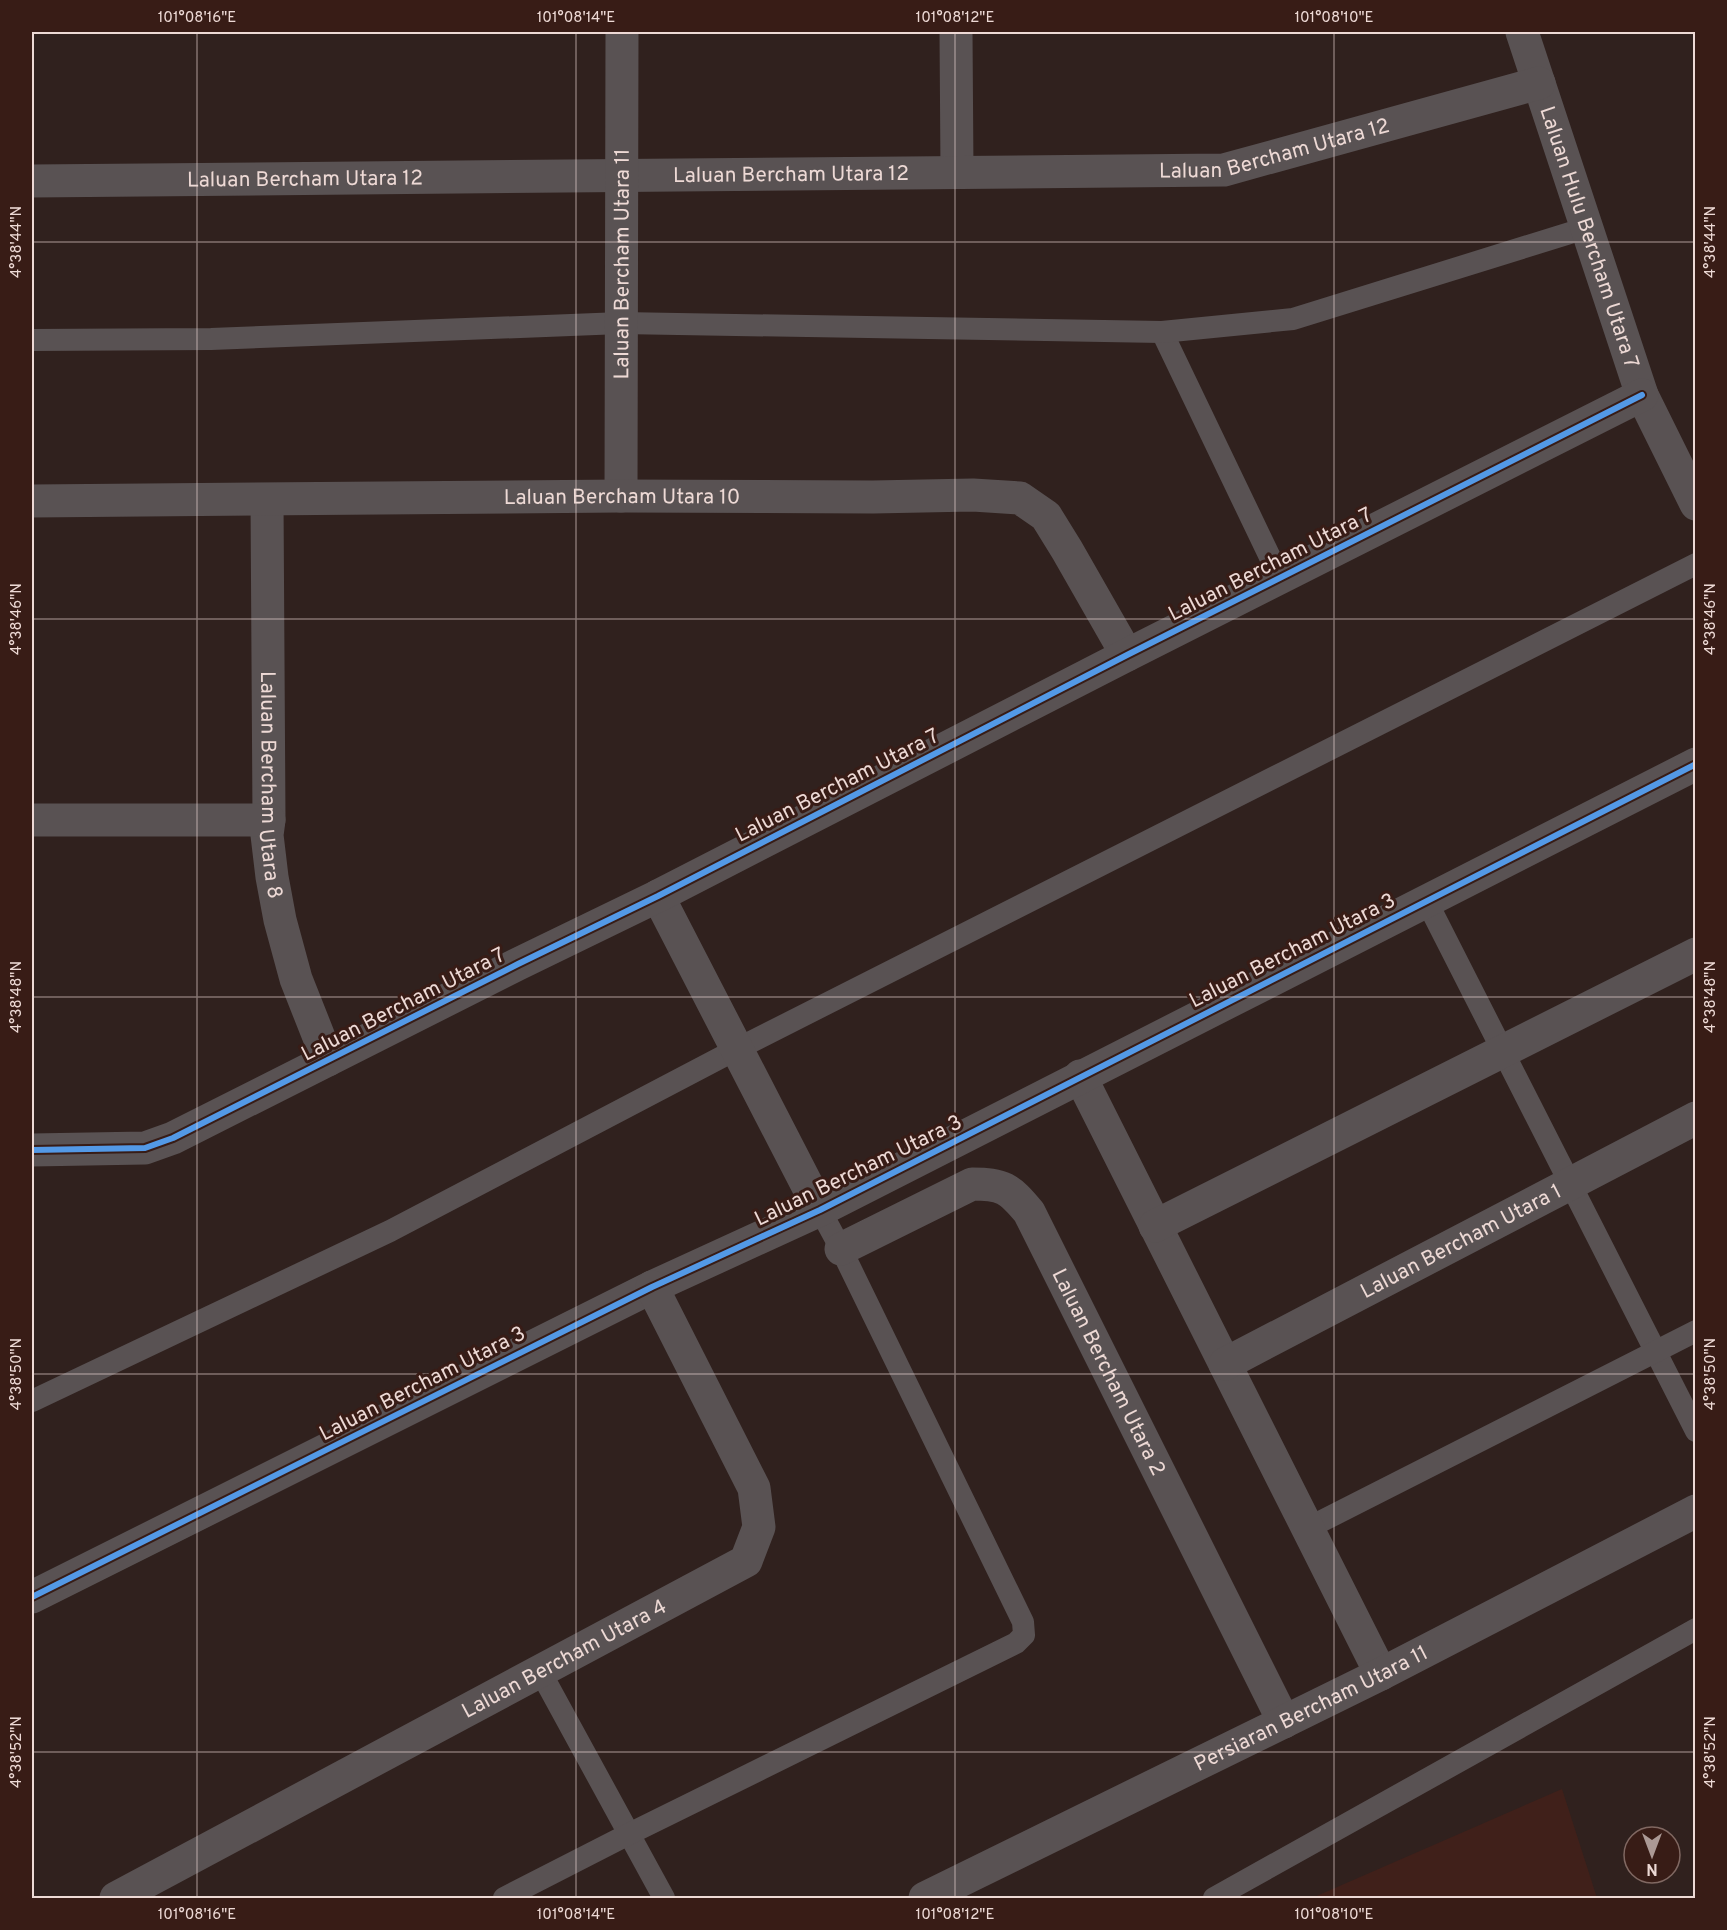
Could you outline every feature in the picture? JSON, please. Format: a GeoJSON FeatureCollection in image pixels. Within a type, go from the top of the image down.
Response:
{"type":"FeatureCollection","features":[{"type":"Feature","properties":{"kind":"street","name":"Laluan Bercham Utara 11"},"geometry":{"type":"LineString","coordinates":[[621,496],[622,32]]}},
{"type":"Feature","properties":{"kind":"street"},"geometry":{"type":"LineString","coordinates":[[956,32],[957,172]]}},
{"type":"Feature","properties":{"kind":"street","name":"Laluan Hulu Bercham Utara 7"},"geometry":{"type":"LineString","coordinates":[[1522,32],[1642,395],[1695,504]]}},
{"type":"Feature","properties":{"kind":"street","name":"Laluan Bercham Utara 12"},"geometry":{"type":"LineString","coordinates":[[32,181],[1224,170],[1539,83]]}},
{"type":"Feature","properties":{"kind":"street","name":"Laluan Bercham Utara 7"},"geometry":{"type":"LineString","coordinates":[[32,1150],[145,1148],[173,1138],[658,896],[1127,655],[1642,395]]}},
{"type":"Feature","properties":{"kind":"street","name":"Laluan Bercham Utara 10"},"geometry":{"type":"LineString","coordinates":[[32,501],[621,496],[973,495],[1020,498],[1046,516],[1068,550],[1127,655]]}},
{"type":"Feature","properties":{"kind":"street","name":"Laluan Bercham Utara 8"},"geometry":{"type":"LineString","coordinates":[[267,500],[269,820],[267,835],[280,920],[296,979],[327,1060]]}},
{"type":"Feature","properties":{"kind":"street","name":"Laluan Bercham Utara 3"},"geometry":{"type":"LineString","coordinates":[[32,1597],[652,1287],[820,1210],[1695,764]]}},
{"type":"Feature","properties":{"kind":"street"},"geometry":{"type":"LineString","coordinates":[[32,820],[269,820]]}},
{"type":"Feature","properties":{"kind":"street"},"geometry":{"type":"LineString","coordinates":[[658,896],[820,1210]]}},
{"type":"Feature","properties":{"kind":"street"},"geometry":{"type":"LineString","coordinates":[[1155,1226],[1695,954]]}},
{"type":"Feature","properties":{"kind":"street"},"geometry":{"type":"LineString","coordinates":[[1080,1077],[1381,1674]]}},
{"type":"Feature","properties":{"kind":"street","name":"Laluan Bercham Utara 1"},"geometry":{"type":"LineString","coordinates":[[1225,1364],[1695,1118]]}},
{"type":"Feature","properties":{"kind":"street","name":"Laluan Bercham Utara 2"},"geometry":{"type":"LineString","coordinates":[[841,1249],[972,1184],[994,1184],[1013,1193],[1029,1212],[1284,1722]]}},
{"type":"Feature","properties":{"kind":"street","name":"Laluan Bercham Utara 4"},"geometry":{"type":"LineString","coordinates":[[116,1899],[746,1561],[759,1527],[754,1488],[652,1287]]}},
{"type":"Feature","properties":{"kind":"street","name":"Persiaran Bercham Utara 11"},"geometry":{"type":"LineString","coordinates":[[925,1899],[1381,1674],[1695,1511]]}},
{"type":"Feature","properties":{"kind":"lane"},"geometry":{"type":"LineString","coordinates":[[32,340],[211,339],[621,323],[1162,332],[1293,319],[1587,228]]}},
{"type":"Feature","properties":{"kind":"lane"},"geometry":{"type":"LineString","coordinates":[[1162,332],[1280,578]]}},
{"type":"Feature","properties":{"kind":"lane"},"geometry":{"type":"LineString","coordinates":[[32,1401],[390,1231],[737,1049],[1695,564]]}},
{"type":"Feature","properties":{"kind":"lane"},"geometry":{"type":"LineString","coordinates":[[1426,900],[1695,1431]]}},
{"type":"Feature","properties":{"kind":"lane"},"geometry":{"type":"LineString","coordinates":[[504,1899],[629,1834],[1016,1643],[1024,1635],[1023,1622],[820,1210]]}},
{"type":"Feature","properties":{"kind":"lane"},"geometry":{"type":"LineString","coordinates":[[1308,1528],[1695,1331]]}},
{"type":"Feature","properties":{"kind":"lane"},"geometry":{"type":"LineString","coordinates":[[1214,1899],[1695,1629]]}},
{"type":"Feature","properties":{"kind":"lane"},"geometry":{"type":"LineString","coordinates":[[540,1671],[663,1899]]}},
{"type":"Feature","properties":{"kind":"shaded area"},"geometry":{"type":"Polygon","coordinates":[[[1562,1789],[1597,1898],[1312,1898],[1562,1789]]]}},
{"type":"Feature","properties":{"kind":"cycle path"},"geometry":{"type":"LineString","coordinates":[[32,1150],[145,1148],[173,1138],[658,896],[1127,655],[1642,395]]}},
{"type":"Feature","properties":{"kind":"cycle path"},"geometry":{"type":"LineString","coordinates":[[32,1597],[652,1287],[820,1210],[1696,764]]}}]}
